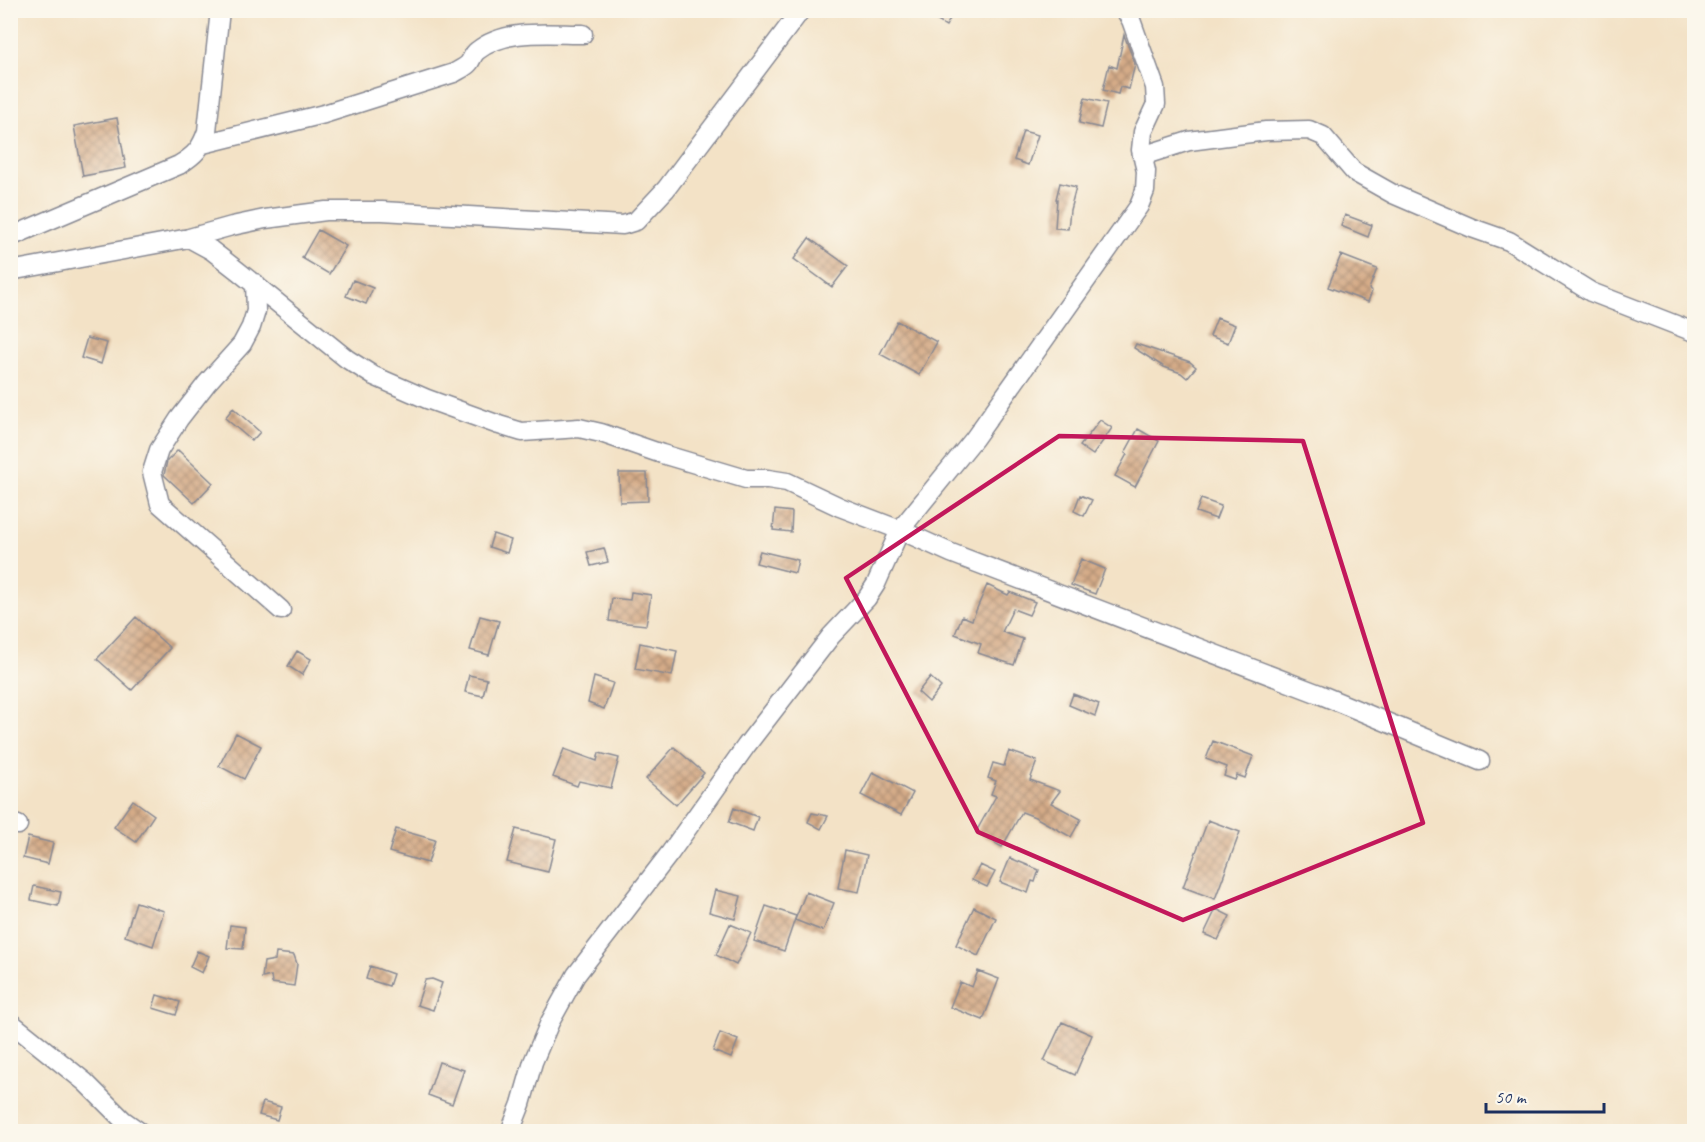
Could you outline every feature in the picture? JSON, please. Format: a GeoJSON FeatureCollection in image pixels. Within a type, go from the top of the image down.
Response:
{"type":"FeatureCollection","features":[{"type":"Feature","properties":{"kind":"street"},"geometry":{"type":"LineString","coordinates":[[10,237],[179,165],[192,157],[203,144],[207,131],[220,10]]}},
{"type":"Feature","properties":{"kind":"street"},"geometry":{"type":"LineString","coordinates":[[10,271],[189,238],[265,219],[326,211],[382,211],[623,225],[636,221],[666,189],[801,10]]}},
{"type":"Feature","properties":{"kind":"street"},"geometry":{"type":"LineString","coordinates":[[510,1131],[521,1104],[533,1062],[550,1023],[576,975],[670,853],[746,746],[802,673],[831,636],[867,598],[876,584],[900,530],[974,439],[1139,206],[1145,191],[1146,171],[1141,150],[1143,132],[1156,104],[1155,87],[1131,20],[1125,10]]}},
{"type":"Feature","properties":{"kind":"street"},"geometry":{"type":"LineString","coordinates":[[203,144],[324,114],[454,73],[469,64],[475,52],[493,42],[512,36],[583,34]]}},
{"type":"Feature","properties":{"kind":"street"},"geometry":{"type":"LineString","coordinates":[[1142,156],[1190,141],[1266,131],[1309,130],[1323,136],[1354,172],[1393,194],[1509,241],[1591,292],[1695,332]]}},
{"type":"Feature","properties":{"kind":"street"},"geometry":{"type":"LineString","coordinates":[[189,238],[211,250],[255,283],[347,359],[374,376],[427,399],[522,432],[579,428],[746,478],[787,482],[840,507],[951,553],[1319,694],[1480,761]]}},
{"type":"Feature","properties":{"kind":"street"},"geometry":{"type":"LineString","coordinates":[[255,283],[256,311],[242,344],[179,419],[159,450],[152,472],[160,504],[281,610]]}},
{"type":"Feature","properties":{"kind":"street"},"geometry":{"type":"LineString","coordinates":[[10,1022],[85,1082],[123,1120],[140,1131]]}},
{"type":"Feature","properties":{"kind":"highlighted area"},"geometry":{"type":"Polygon","coordinates":[[[1059,436],[1303,441],[1423,823],[1183,920],[978,832],[846,578],[1059,436]]]}},
{"type":"Feature","properties":{"kind":"building"},"geometry":{"type":"Polygon","coordinates":[[[919,10],[955,10],[946,26],[919,10]]]}},
{"type":"Feature","properties":{"kind":"building"},"geometry":{"type":"Polygon","coordinates":[[[1124,35],[1135,64],[1129,89],[1120,87],[1118,94],[1103,90],[1109,65],[1117,68],[1124,35]]]}},
{"type":"Feature","properties":{"kind":"building"},"geometry":{"type":"Polygon","coordinates":[[[1085,98],[1107,103],[1101,128],[1079,123],[1085,98]]]}},
{"type":"Feature","properties":{"kind":"building"},"geometry":{"type":"Polygon","coordinates":[[[117,118],[126,168],[83,176],[74,126],[117,118]]]}},
{"type":"Feature","properties":{"kind":"building"},"geometry":{"type":"Polygon","coordinates":[[[1023,131],[1038,135],[1028,165],[1014,160],[1023,131]]]}},
{"type":"Feature","properties":{"kind":"building"},"geometry":{"type":"Polygon","coordinates":[[[1060,183],[1076,187],[1068,229],[1055,228],[1056,199],[1060,183]]]}},
{"type":"Feature","properties":{"kind":"building"},"geometry":{"type":"Polygon","coordinates":[[[1345,215],[1372,225],[1368,237],[1341,226],[1345,215]]]}},
{"type":"Feature","properties":{"kind":"building"},"geometry":{"type":"Polygon","coordinates":[[[318,230],[346,246],[329,274],[302,258],[318,230]]]}},
{"type":"Feature","properties":{"kind":"building"},"geometry":{"type":"Polygon","coordinates":[[[809,238],[848,266],[832,287],[794,259],[809,238]]]}},
{"type":"Feature","properties":{"kind":"building"},"geometry":{"type":"Polygon","coordinates":[[[1341,255],[1377,269],[1369,289],[1372,291],[1368,302],[1328,287],[1341,255]]]}},
{"type":"Feature","properties":{"kind":"building"},"geometry":{"type":"Polygon","coordinates":[[[353,280],[373,288],[366,304],[346,296],[353,280]]]}},
{"type":"Feature","properties":{"kind":"building"},"geometry":{"type":"Polygon","coordinates":[[[1217,318],[1235,325],[1228,343],[1210,336],[1217,318]]]}},
{"type":"Feature","properties":{"kind":"building"},"geometry":{"type":"Polygon","coordinates":[[[897,321],[937,342],[919,375],[880,354],[897,321]]]}},
{"type":"Feature","properties":{"kind":"building"},"geometry":{"type":"Polygon","coordinates":[[[87,338],[107,343],[101,364],[81,358],[87,338]]]}},
{"type":"Feature","properties":{"kind":"building"},"geometry":{"type":"Polygon","coordinates":[[[1136,344],[1190,362],[1196,367],[1187,378],[1134,348],[1136,344]]]}},
{"type":"Feature","properties":{"kind":"building"},"geometry":{"type":"Polygon","coordinates":[[[233,408],[260,432],[252,441],[225,418],[233,408]]]}},
{"type":"Feature","properties":{"kind":"building"},"geometry":{"type":"Polygon","coordinates":[[[1100,420],[1112,428],[1093,455],[1080,446],[1100,420]]]}},
{"type":"Feature","properties":{"kind":"building"},"geometry":{"type":"Polygon","coordinates":[[[1138,429],[1159,441],[1135,487],[1115,476],[1138,429]]]}},
{"type":"Feature","properties":{"kind":"building"},"geometry":{"type":"Polygon","coordinates":[[[178,450],[213,483],[194,503],[164,475],[167,461],[178,450]]]}},
{"type":"Feature","properties":{"kind":"building"},"geometry":{"type":"Polygon","coordinates":[[[619,473],[647,473],[648,501],[620,502],[619,473]]]}},
{"type":"Feature","properties":{"kind":"building"},"geometry":{"type":"Polygon","coordinates":[[[1080,495],[1092,500],[1084,516],[1074,511],[1080,495]]]}},
{"type":"Feature","properties":{"kind":"building"},"geometry":{"type":"Polygon","coordinates":[[[1201,499],[1221,506],[1216,519],[1196,512],[1201,499]]]}},
{"type":"Feature","properties":{"kind":"building"},"geometry":{"type":"Polygon","coordinates":[[[775,510],[792,512],[791,532],[773,530],[775,510]]]}},
{"type":"Feature","properties":{"kind":"building"},"geometry":{"type":"Polygon","coordinates":[[[493,534],[511,540],[507,553],[489,547],[493,534]]]}},
{"type":"Feature","properties":{"kind":"building"},"geometry":{"type":"Polygon","coordinates":[[[604,548],[608,562],[591,566],[587,552],[604,548]]]}},
{"type":"Feature","properties":{"kind":"building"},"geometry":{"type":"Polygon","coordinates":[[[760,551],[798,560],[795,573],[756,563],[760,551]]]}},
{"type":"Feature","properties":{"kind":"building"},"geometry":{"type":"Polygon","coordinates":[[[1081,559],[1105,569],[1095,594],[1071,585],[1081,559]]]}},
{"type":"Feature","properties":{"kind":"building"},"geometry":{"type":"Polygon","coordinates":[[[987,585],[1008,595],[1010,592],[1035,602],[1029,615],[1013,609],[1002,632],[1023,639],[1014,665],[978,653],[981,644],[955,634],[962,616],[972,620],[987,585]]]}},
{"type":"Feature","properties":{"kind":"building"},"geometry":{"type":"Polygon","coordinates":[[[631,592],[651,595],[646,625],[609,621],[612,598],[630,600],[631,592]]]}},
{"type":"Feature","properties":{"kind":"building"},"geometry":{"type":"Polygon","coordinates":[[[480,616],[499,621],[489,655],[470,650],[480,616]]]}},
{"type":"Feature","properties":{"kind":"building"},"geometry":{"type":"Polygon","coordinates":[[[136,617],[170,648],[132,690],[97,659],[136,617]]]}},
{"type":"Feature","properties":{"kind":"building"},"geometry":{"type":"Polygon","coordinates":[[[640,643],[677,651],[672,676],[635,669],[640,643]]]}},
{"type":"Feature","properties":{"kind":"building"},"geometry":{"type":"Polygon","coordinates":[[[297,651],[311,659],[302,675],[288,666],[297,651]]]}},
{"type":"Feature","properties":{"kind":"building"},"geometry":{"type":"Polygon","coordinates":[[[469,675],[487,679],[483,696],[465,692],[469,675]]]}},
{"type":"Feature","properties":{"kind":"building"},"geometry":{"type":"Polygon","coordinates":[[[594,677],[613,683],[604,709],[588,703],[594,677]]]}},
{"type":"Feature","properties":{"kind":"building"},"geometry":{"type":"Polygon","coordinates":[[[930,677],[941,687],[929,702],[918,692],[930,677]]]}},
{"type":"Feature","properties":{"kind":"building"},"geometry":{"type":"Polygon","coordinates":[[[1073,694],[1099,704],[1095,716],[1069,705],[1073,694]]]}},
{"type":"Feature","properties":{"kind":"building"},"geometry":{"type":"Polygon","coordinates":[[[236,733],[261,746],[244,779],[219,766],[236,733]]]}},
{"type":"Feature","properties":{"kind":"building"},"geometry":{"type":"Polygon","coordinates":[[[1213,741],[1253,756],[1245,778],[1237,775],[1235,780],[1224,776],[1227,767],[1206,759],[1213,741]]]}},
{"type":"Feature","properties":{"kind":"building"},"geometry":{"type":"Polygon","coordinates":[[[674,747],[704,773],[676,805],[646,779],[674,747]]]}},
{"type":"Feature","properties":{"kind":"building"},"geometry":{"type":"Polygon","coordinates":[[[564,749],[597,761],[599,753],[619,758],[611,788],[579,781],[577,786],[553,777],[564,749]]]}},
{"type":"Feature","properties":{"kind":"building"},"geometry":{"type":"Polygon","coordinates":[[[1009,751],[1037,761],[1030,780],[1060,791],[1051,803],[1081,819],[1071,837],[1022,812],[1002,847],[976,832],[996,796],[991,794],[996,781],[988,778],[993,763],[1004,766],[1009,751]]]}},
{"type":"Feature","properties":{"kind":"building"},"geometry":{"type":"Polygon","coordinates":[[[873,772],[913,793],[901,815],[861,795],[873,772]]]}},
{"type":"Feature","properties":{"kind":"building"},"geometry":{"type":"Polygon","coordinates":[[[133,800],[154,815],[136,842],[114,827],[133,800]]]}},
{"type":"Feature","properties":{"kind":"building"},"geometry":{"type":"Polygon","coordinates":[[[734,808],[758,817],[753,831],[729,822],[734,808]]]}},
{"type":"Feature","properties":{"kind":"building"},"geometry":{"type":"Polygon","coordinates":[[[812,813],[828,816],[821,829],[808,822],[812,813]]]}},
{"type":"Feature","properties":{"kind":"building"},"geometry":{"type":"Polygon","coordinates":[[[1208,820],[1240,832],[1215,899],[1183,887],[1208,820]]]}},
{"type":"Feature","properties":{"kind":"building"},"geometry":{"type":"Polygon","coordinates":[[[396,829],[435,840],[428,863],[389,852],[396,829]]]}},
{"type":"Feature","properties":{"kind":"building"},"geometry":{"type":"Polygon","coordinates":[[[516,829],[556,839],[548,872],[507,862],[516,829]]]}},
{"type":"Feature","properties":{"kind":"building"},"geometry":{"type":"Polygon","coordinates":[[[28,837],[53,843],[48,864],[23,858],[28,837]]]}},
{"type":"Feature","properties":{"kind":"building"},"geometry":{"type":"Polygon","coordinates":[[[845,850],[867,855],[859,892],[838,888],[845,850]]]}},
{"type":"Feature","properties":{"kind":"building"},"geometry":{"type":"Polygon","coordinates":[[[1010,858],[1039,870],[1028,893],[1000,882],[1010,858]]]}},
{"type":"Feature","properties":{"kind":"building"},"geometry":{"type":"Polygon","coordinates":[[[980,865],[995,872],[987,887],[972,880],[980,865]]]}},
{"type":"Feature","properties":{"kind":"building"},"geometry":{"type":"Polygon","coordinates":[[[34,886],[61,892],[58,906],[31,900],[34,886]]]}},
{"type":"Feature","properties":{"kind":"building"},"geometry":{"type":"Polygon","coordinates":[[[715,890],[741,896],[735,919],[709,912],[715,890]]]}},
{"type":"Feature","properties":{"kind":"building"},"geometry":{"type":"Polygon","coordinates":[[[806,892],[834,903],[823,931],[795,920],[806,892]]]}},
{"type":"Feature","properties":{"kind":"building"},"geometry":{"type":"Polygon","coordinates":[[[136,902],[164,911],[153,946],[125,936],[136,902]]]}},
{"type":"Feature","properties":{"kind":"building"},"geometry":{"type":"Polygon","coordinates":[[[766,906],[796,916],[784,951],[754,941],[766,906]]]}},
{"type":"Feature","properties":{"kind":"building"},"geometry":{"type":"Polygon","coordinates":[[[974,907],[996,918],[978,956],[956,945],[974,907]]]}},
{"type":"Feature","properties":{"kind":"building"},"geometry":{"type":"Polygon","coordinates":[[[1216,909],[1230,916],[1218,940],[1204,934],[1216,909]]]}},
{"type":"Feature","properties":{"kind":"building"},"geometry":{"type":"Polygon","coordinates":[[[730,924],[751,933],[736,965],[716,955],[730,924]]]}},
{"type":"Feature","properties":{"kind":"building"},"geometry":{"type":"Polygon","coordinates":[[[230,925],[245,927],[243,949],[227,948],[230,925]]]}},
{"type":"Feature","properties":{"kind":"building"},"geometry":{"type":"Polygon","coordinates":[[[197,951],[209,956],[202,973],[190,967],[197,951]]]}},
{"type":"Feature","properties":{"kind":"building"},"geometry":{"type":"Polygon","coordinates":[[[276,953],[294,955],[297,964],[294,986],[272,983],[271,976],[262,978],[264,962],[275,960],[276,953]]]}},
{"type":"Feature","properties":{"kind":"building"},"geometry":{"type":"Polygon","coordinates":[[[370,966],[393,974],[389,986],[366,979],[370,966]]]}},
{"type":"Feature","properties":{"kind":"building"},"geometry":{"type":"Polygon","coordinates":[[[978,971],[999,979],[983,1020],[950,1007],[960,982],[972,987],[978,971]]]}},
{"type":"Feature","properties":{"kind":"building"},"geometry":{"type":"Polygon","coordinates":[[[432,979],[442,983],[433,1010],[417,1005],[425,980],[432,979]]]}},
{"type":"Feature","properties":{"kind":"building"},"geometry":{"type":"Polygon","coordinates":[[[157,995],[180,1002],[176,1015],[153,1008],[157,995]]]}},
{"type":"Feature","properties":{"kind":"building"},"geometry":{"type":"Polygon","coordinates":[[[1062,1022],[1092,1035],[1075,1075],[1044,1061],[1062,1022]]]}},
{"type":"Feature","properties":{"kind":"building"},"geometry":{"type":"Polygon","coordinates":[[[720,1033],[738,1040],[731,1058],[713,1051],[720,1033]]]}},
{"type":"Feature","properties":{"kind":"building"},"geometry":{"type":"Polygon","coordinates":[[[439,1062],[464,1070],[452,1104],[428,1095],[439,1062]]]}},
{"type":"Feature","properties":{"kind":"building"},"geometry":{"type":"Polygon","coordinates":[[[263,1102],[281,1107],[277,1120],[259,1115],[263,1102]]]}}]}
